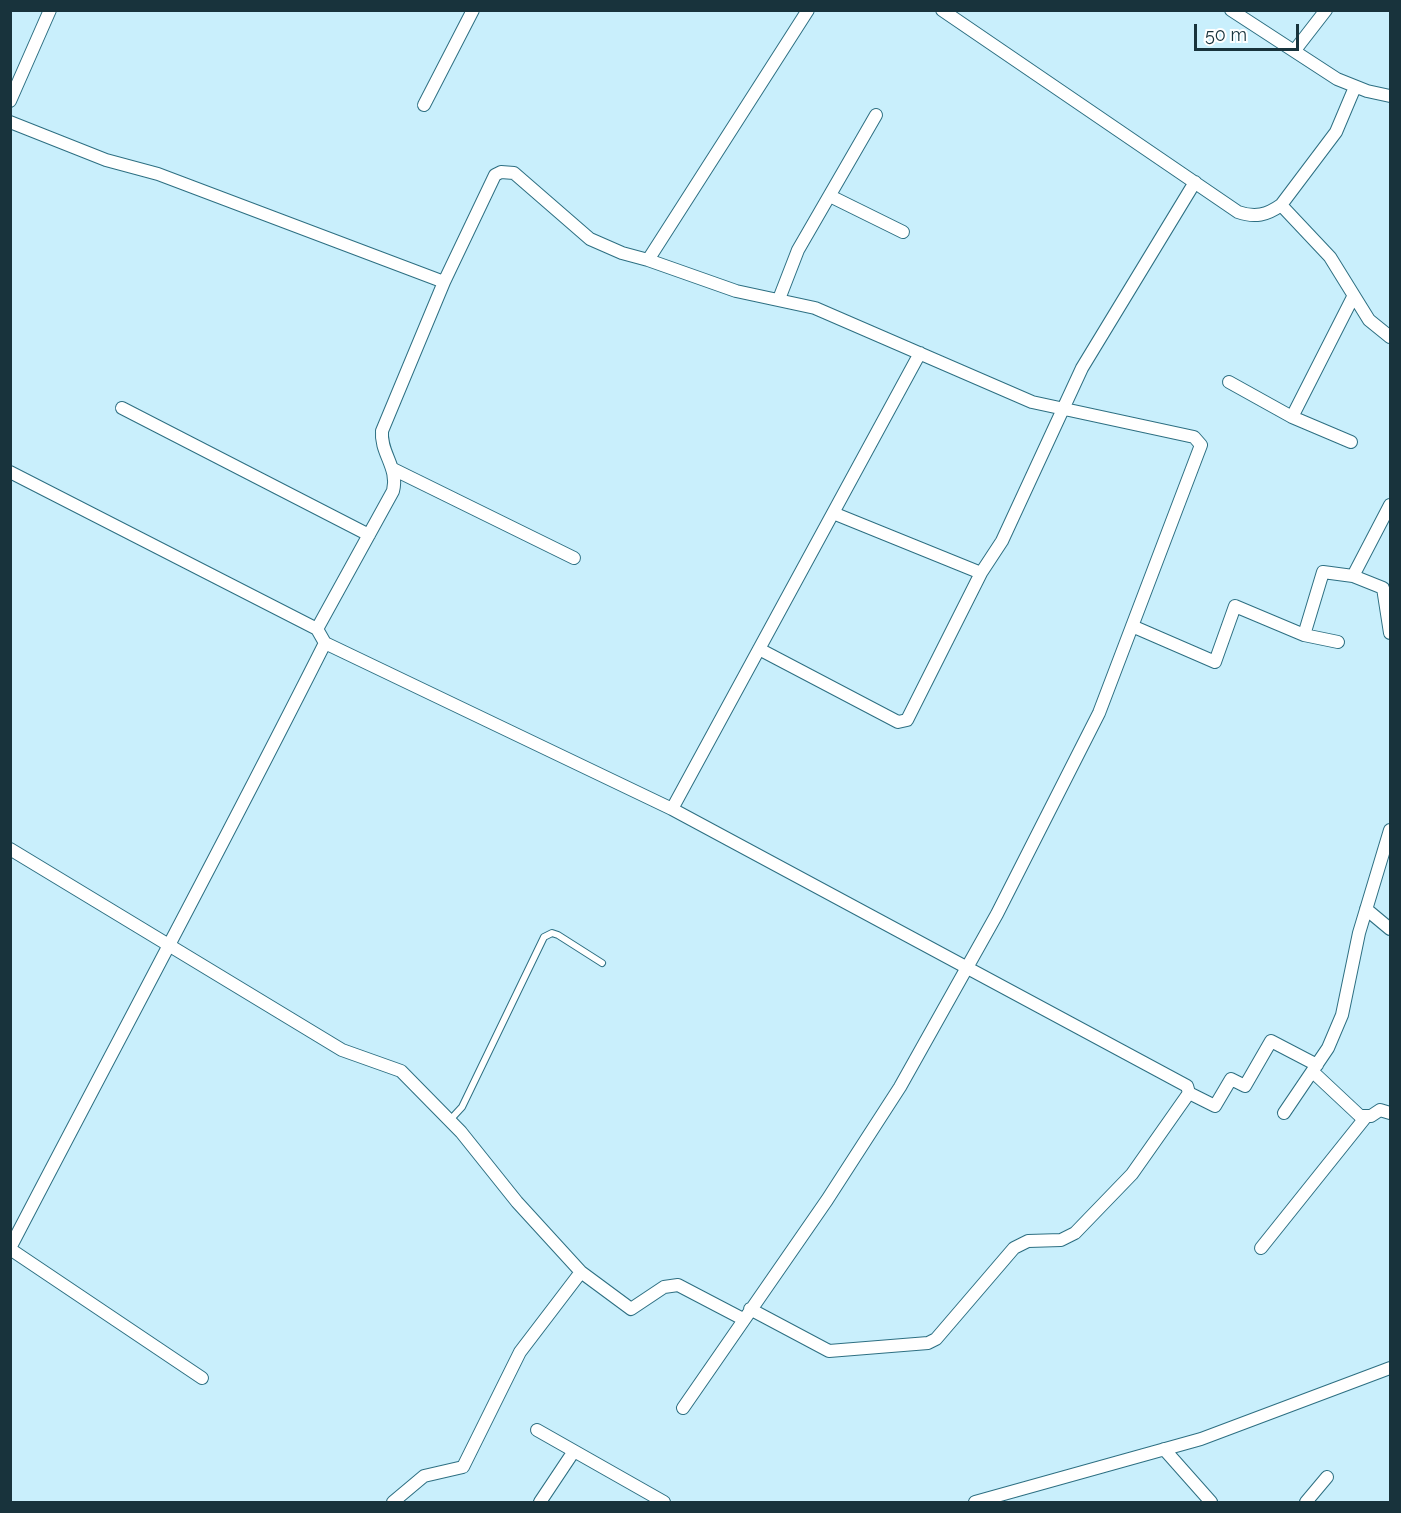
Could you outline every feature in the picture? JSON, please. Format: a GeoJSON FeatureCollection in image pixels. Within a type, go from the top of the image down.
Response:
{"type":"FeatureCollection","features":[{"type":"Feature","properties":{"kind":"street"},"geometry":{"type":"LineString","coordinates":[[10,101],[50,10]]}},
{"type":"Feature","properties":{"kind":"street"},"geometry":{"type":"LineString","coordinates":[[424,105],[473,10]]}},
{"type":"Feature","properties":{"kind":"street"},"geometry":{"type":"LineString","coordinates":[[648,260],[808,10]]}},
{"type":"Feature","properties":{"kind":"street"},"geometry":{"type":"LineString","coordinates":[[942,10],[1238,212],[1249,216],[1270,213],[1281,205],[1336,132],[1355,87]]}},
{"type":"Feature","properties":{"kind":"street"},"geometry":{"type":"LineString","coordinates":[[1230,10],[1295,50],[1337,80],[1390,96]]}},
{"type":"Feature","properties":{"kind":"street"},"geometry":{"type":"LineString","coordinates":[[1295,50],[1326,10]]}},
{"type":"Feature","properties":{"kind":"street"},"geometry":{"type":"LineString","coordinates":[[779,299],[791,263],[876,115]]}},
{"type":"Feature","properties":{"kind":"street"},"geometry":{"type":"LineString","coordinates":[[10,123],[106,160],[158,174],[444,282]]}},
{"type":"Feature","properties":{"kind":"street"},"geometry":{"type":"LineString","coordinates":[[317,629],[393,491],[393,469],[382,448],[382,431],[444,282],[495,175],[501,171],[514,173],[520,177],[590,238],[622,253],[736,291],[815,308],[1021,398],[1194,437],[1201,445],[1099,713],[967,967],[900,1087],[827,1200],[683,1408]]}},
{"type":"Feature","properties":{"kind":"street"},"geometry":{"type":"LineString","coordinates":[[759,649],[903,722],[907,720],[981,573],[1002,541],[1082,368],[1195,183]]}},
{"type":"Feature","properties":{"kind":"street"},"geometry":{"type":"LineString","coordinates":[[830,196],[903,232]]}},
{"type":"Feature","properties":{"kind":"street"},"geometry":{"type":"LineString","coordinates":[[1281,205],[1330,257],[1373,326],[1390,337]]}},
{"type":"Feature","properties":{"kind":"street"},"geometry":{"type":"LineString","coordinates":[[1292,417],[1353,297]]}},
{"type":"Feature","properties":{"kind":"street"},"geometry":{"type":"LineString","coordinates":[[672,809],[920,353]]}},
{"type":"Feature","properties":{"kind":"street"},"geometry":{"type":"LineString","coordinates":[[1229,382],[1292,417],[1351,442]]}},
{"type":"Feature","properties":{"kind":"street"},"geometry":{"type":"LineString","coordinates":[[122,408],[369,536]]}},
{"type":"Feature","properties":{"kind":"street"},"geometry":{"type":"LineString","coordinates":[[393,469],[574,558]]}},
{"type":"Feature","properties":{"kind":"street"},"geometry":{"type":"LineString","coordinates":[[10,472],[317,629],[325,643],[672,809],[1187,1086],[1189,1094],[1132,1174],[1075,1233],[1061,1240],[1028,1241],[1014,1248],[936,1340],[928,1343],[829,1351],[678,1285],[664,1287],[631,1309],[581,1272],[517,1202],[490,1165],[450,1120],[401,1071],[342,1050],[10,849]]}},
{"type":"Feature","properties":{"kind":"street"},"geometry":{"type":"LineString","coordinates":[[1353,576],[1390,505]]}},
{"type":"Feature","properties":{"kind":"street"},"geometry":{"type":"LineString","coordinates":[[832,513],[981,573]]}},
{"type":"Feature","properties":{"kind":"street"},"geometry":{"type":"LineString","coordinates":[[1304,634],[1323,572],[1353,576],[1383,588],[1390,633]]}},
{"type":"Feature","properties":{"kind":"street"},"geometry":{"type":"LineString","coordinates":[[1132,626],[1215,662],[1235,606],[1304,634],[1338,642]]}},
{"type":"Feature","properties":{"kind":"street"},"geometry":{"type":"LineString","coordinates":[[202,1378],[10,1249],[168,943],[221,850],[325,643]]}},
{"type":"Feature","properties":{"kind":"street"},"geometry":{"type":"LineString","coordinates":[[1284,1113],[1315,1068],[1342,1015],[1366,909],[1377,880],[1390,830]]}},
{"type":"Feature","properties":{"kind":"street"},"geometry":{"type":"LineString","coordinates":[[1366,909],[1390,929]]}},
{"type":"Feature","properties":{"kind":"street"},"geometry":{"type":"LineString","coordinates":[[1189,1094],[1215,1106],[1231,1079],[1245,1086],[1271,1041],[1315,1068],[1365,1118]]}},
{"type":"Feature","properties":{"kind":"street"},"geometry":{"type":"LineString","coordinates":[[1261,1248],[1365,1118],[1380,1110],[1390,1113]]}},
{"type":"Feature","properties":{"kind":"street"},"geometry":{"type":"LineString","coordinates":[[393,1503],[424,1476],[463,1467],[520,1352],[581,1272]]}},
{"type":"Feature","properties":{"kind":"street"},"geometry":{"type":"LineString","coordinates":[[975,1503],[1201,1439],[1390,1368]]}},
{"type":"Feature","properties":{"kind":"street"},"geometry":{"type":"LineString","coordinates":[[537,1430],[664,1503]]}},
{"type":"Feature","properties":{"kind":"street"},"geometry":{"type":"LineString","coordinates":[[1164,1449],[1211,1503]]}},
{"type":"Feature","properties":{"kind":"street"},"geometry":{"type":"LineString","coordinates":[[540,1503],[574,1451]]}},
{"type":"Feature","properties":{"kind":"street"},"geometry":{"type":"LineString","coordinates":[[1306,1503],[1327,1477]]}},
{"type":"Feature","properties":{"kind":"lane"},"geometry":{"type":"LineString","coordinates":[[450,1120],[462,1107],[544,937],[552,933],[558,935],[602,963]]}}]}
